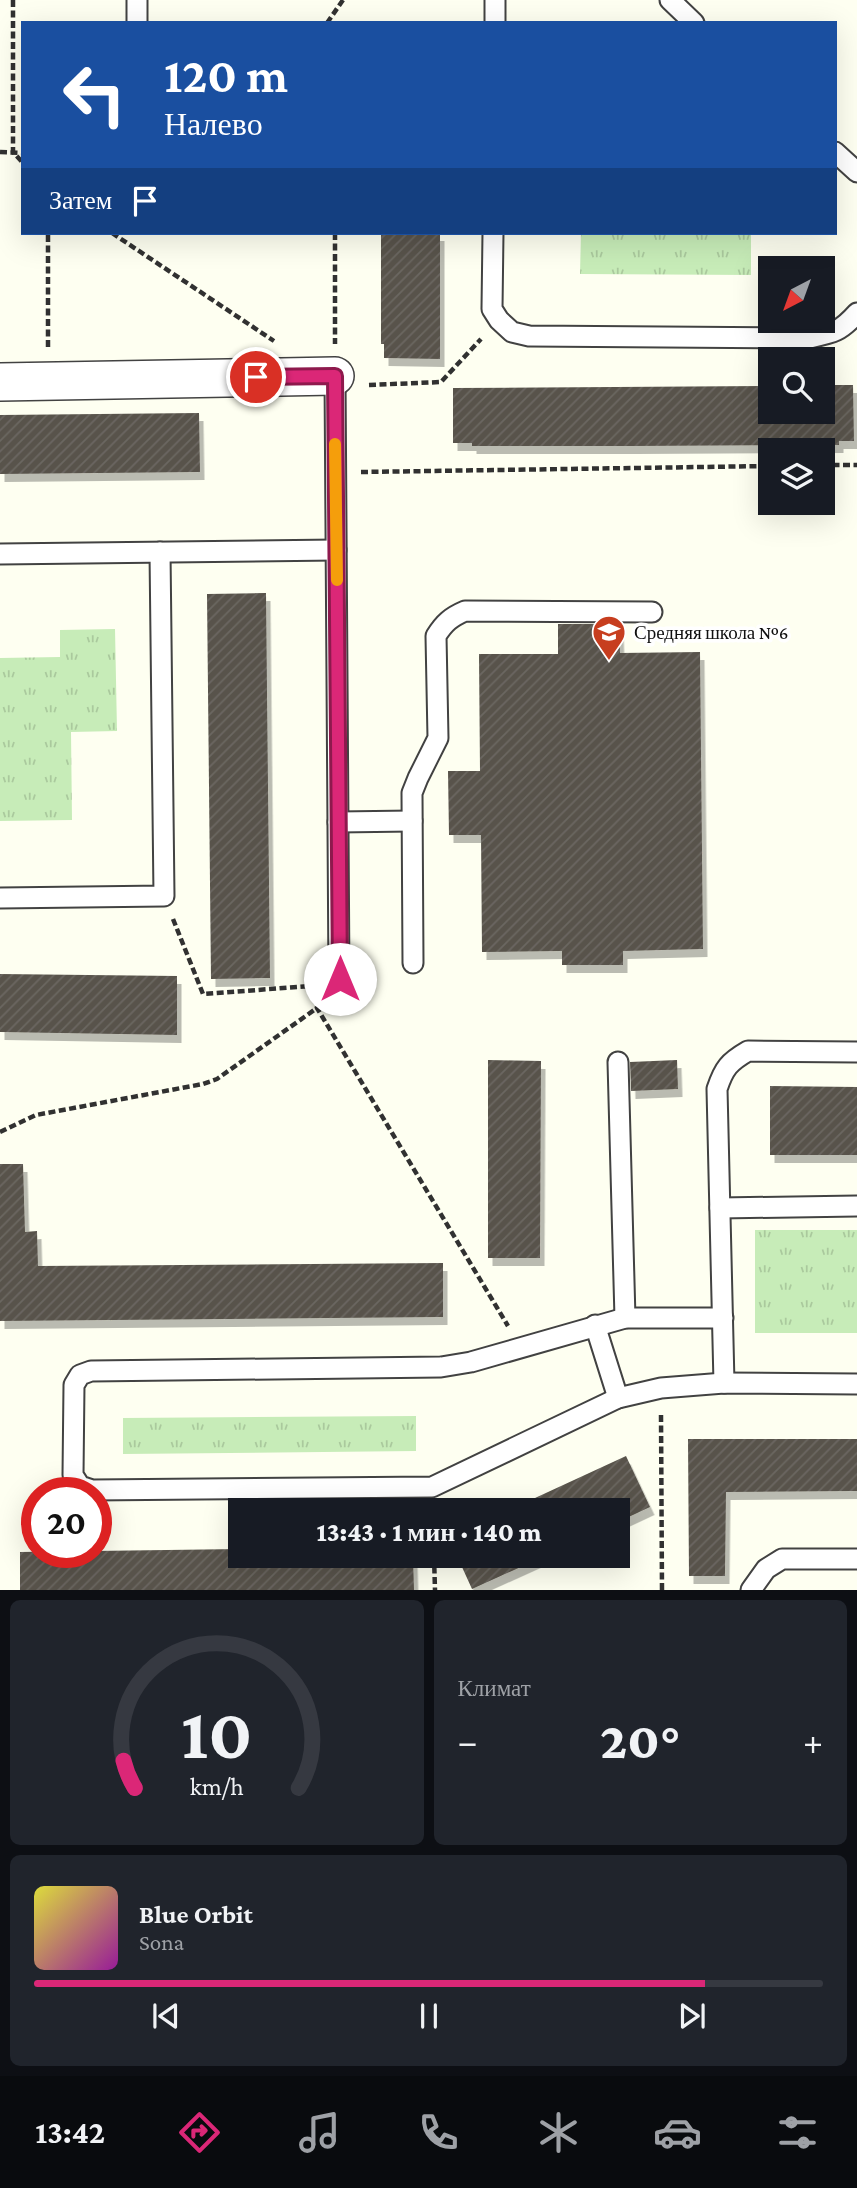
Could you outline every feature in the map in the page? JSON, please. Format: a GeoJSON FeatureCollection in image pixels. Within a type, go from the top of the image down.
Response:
{"type":"FeatureCollection","features":[{"type":"Feature","properties":{"kind":"street"},"geometry":{"type":"LineString","coordinates":[[0,382],[335,381]]}},
{"type":"Feature","properties":{"kind":"lane"},"geometry":{"type":"LineString","coordinates":[[137,0],[137,21]]}},
{"type":"Feature","properties":{"kind":"lane"},"geometry":{"type":"LineString","coordinates":[[495,0],[495,21]]}},
{"type":"Feature","properties":{"kind":"lane"},"geometry":{"type":"LineString","coordinates":[[670,0],[692,21]]}},
{"type":"Feature","properties":{"kind":"lane"},"geometry":{"type":"LineString","coordinates":[[837,154],[857,172]]}},
{"type":"Feature","properties":{"kind":"lane"},"geometry":{"type":"LineString","coordinates":[[493,235],[492,309],[512,332],[529,336],[809,338],[834,333],[857,313]]}},
{"type":"Feature","properties":{"kind":"lane"},"geometry":{"type":"LineString","coordinates":[[335,381],[340,979]]}},
{"type":"Feature","properties":{"kind":"lane"},"geometry":{"type":"LineString","coordinates":[[0,554],[336,550]]}},
{"type":"Feature","properties":{"kind":"lane"},"geometry":{"type":"LineString","coordinates":[[0,898],[164,896],[160,552]]}},
{"type":"Feature","properties":{"kind":"lane"},"geometry":{"type":"LineString","coordinates":[[413,963],[412,793],[438,738],[436,636],[442,625],[465,611],[652,612]]}},
{"type":"Feature","properties":{"kind":"lane"},"geometry":{"type":"LineString","coordinates":[[338,822],[412,821]]}},
{"type":"Feature","properties":{"kind":"lane"},"geometry":{"type":"LineString","coordinates":[[724,1383],[717,1089],[723,1071],[733,1060],[748,1051],[857,1052]]}},
{"type":"Feature","properties":{"kind":"lane"},"geometry":{"type":"LineString","coordinates":[[618,1062],[625,1318]]}},
{"type":"Feature","properties":{"kind":"lane"},"geometry":{"type":"LineString","coordinates":[[720,1208],[857,1206]]}},
{"type":"Feature","properties":{"kind":"lane"},"geometry":{"type":"LineString","coordinates":[[723,1318],[625,1318],[471,1362],[441,1367],[91,1371],[80,1375],[74,1384],[73,1475],[79,1486],[92,1490],[432,1487],[618,1398],[661,1388],[724,1383],[857,1384]]}},
{"type":"Feature","properties":{"kind":"lane"},"geometry":{"type":"LineString","coordinates":[[595,1325],[618,1398]]}},
{"type":"Feature","properties":{"kind":"lane"},"geometry":{"type":"LineString","coordinates":[[751,1590],[766,1569],[782,1559],[857,1559]]}},
{"type":"Feature","properties":{"kind":"path"},"geometry":{"type":"LineString","coordinates":[[13,0],[13,152],[21,161]]}},
{"type":"Feature","properties":{"kind":"path"},"geometry":{"type":"LineString","coordinates":[[328,21],[343,0]]}},
{"type":"Feature","properties":{"kind":"path"},"geometry":{"type":"LineString","coordinates":[[0,152],[21,153]]}},
{"type":"Feature","properties":{"kind":"path"},"geometry":{"type":"LineString","coordinates":[[48,235],[48,380]]}},
{"type":"Feature","properties":{"kind":"path"},"geometry":{"type":"LineString","coordinates":[[115,235],[283,347]]}},
{"type":"Feature","properties":{"kind":"path"},"geometry":{"type":"LineString","coordinates":[[335,235],[335,381],[440,382],[499,320]]}},
{"type":"Feature","properties":{"kind":"path"},"geometry":{"type":"LineString","coordinates":[[835,465],[857,465]]}},
{"type":"Feature","properties":{"kind":"path"},"geometry":{"type":"LineString","coordinates":[[336,473],[758,466]]}},
{"type":"Feature","properties":{"kind":"path"},"geometry":{"type":"LineString","coordinates":[[164,896],[203,994],[310,986],[317,1008],[522,1348]]}},
{"type":"Feature","properties":{"kind":"path"},"geometry":{"type":"LineString","coordinates":[[0,1132],[36,1115],[203,1084],[217,1079],[317,1008],[340,979]]}},
{"type":"Feature","properties":{"kind":"path"},"geometry":{"type":"LineString","coordinates":[[661,1388],[662,1590]]}},
{"type":"Feature","properties":{"kind":"path"},"geometry":{"type":"LineString","coordinates":[[434,1568],[435,1590]]}},
{"type":"Feature","properties":{"kind":"green space"},"geometry":{"type":"Polygon","coordinates":[[[581,235],[751,235],[751,275],[580,274],[581,235]]]}},
{"type":"Feature","properties":{"kind":"green space"},"geometry":{"type":"Polygon","coordinates":[[[115,629],[117,731],[71,732],[72,820],[0,821],[0,658],[60,657],[60,630],[115,629]]]}},
{"type":"Feature","properties":{"kind":"green space"},"geometry":{"type":"Polygon","coordinates":[[[755,1230],[857,1230],[857,1333],[755,1333],[755,1230]]]}},
{"type":"Feature","properties":{"kind":"green space"},"geometry":{"type":"Polygon","coordinates":[[[416,1416],[416,1451],[123,1454],[123,1418],[416,1416]]]}},
{"type":"Feature","properties":{"kind":"building"},"geometry":{"type":"Polygon","coordinates":[[[381,235],[440,235],[440,359],[384,358],[384,344],[381,344],[381,235]]]}},
{"type":"Feature","properties":{"kind":"building"},"geometry":{"type":"Polygon","coordinates":[[[835,385],[853,385],[854,441],[839,441],[839,445],[835,445],[835,438],[758,438],[758,445],[472,446],[472,443],[453,443],[453,388],[758,386],[758,424],[835,424],[835,385]]]}},
{"type":"Feature","properties":{"kind":"building"},"geometry":{"type":"Polygon","coordinates":[[[199,413],[200,472],[0,474],[0,415],[199,413]]]}},
{"type":"Feature","properties":{"kind":"building"},"geometry":{"type":"Polygon","coordinates":[[[266,593],[270,978],[211,979],[207,594],[266,593]]]}},
{"type":"Feature","properties":{"kind":"building"},"geometry":{"type":"Polygon","coordinates":[[[558,624],[619,624],[620,653],[700,652],[703,949],[623,951],[623,965],[562,965],[562,951],[482,952],[481,835],[449,835],[448,771],[480,771],[479,654],[558,654],[558,624]]]}},
{"type":"Feature","properties":{"kind":"building"},"geometry":{"type":"Polygon","coordinates":[[[0,974],[177,976],[177,1035],[0,1032],[0,974]]]}},
{"type":"Feature","properties":{"kind":"building"},"geometry":{"type":"Polygon","coordinates":[[[488,1060],[541,1061],[540,1258],[488,1258],[488,1060]]]}},
{"type":"Feature","properties":{"kind":"building"},"geometry":{"type":"Polygon","coordinates":[[[677,1060],[678,1089],[631,1091],[630,1062],[677,1060]]]}},
{"type":"Feature","properties":{"kind":"building"},"geometry":{"type":"Polygon","coordinates":[[[770,1086],[857,1087],[857,1155],[770,1155],[770,1086]]]}},
{"type":"Feature","properties":{"kind":"building"},"geometry":{"type":"Polygon","coordinates":[[[0,1164],[23,1164],[25,1232],[37,1231],[38,1266],[443,1263],[443,1317],[0,1321],[0,1164]]]}},
{"type":"Feature","properties":{"kind":"building"},"geometry":{"type":"Polygon","coordinates":[[[688,1439],[857,1439],[857,1491],[726,1492],[725,1576],[689,1576],[688,1439]]]}},
{"type":"Feature","properties":{"kind":"building"},"geometry":{"type":"Polygon","coordinates":[[[626,1456],[650,1507],[630,1516],[630,1498],[535,1498],[626,1456]]]}},
{"type":"Feature","properties":{"kind":"building"},"geometry":{"type":"Polygon","coordinates":[[[228,1549],[228,1568],[413,1568],[414,1590],[20,1590],[20,1552],[21,1568],[112,1568],[112,1551],[228,1549]]]}},
{"type":"Feature","properties":{"kind":"building"},"geometry":{"type":"Polygon","coordinates":[[[462,1568],[518,1568],[472,1589],[462,1568]]]}},
{"type":"Feature","properties":{"kind":"slow traffic"},"geometry":{"type":"LineString","coordinates":[[335,444],[337,580]]}},
{"type":"Feature","properties":{"kind":"place","name":"Средняя школа №6"},"geometry":{"type":"Point","coordinates":[609,662]}},
{"type":"Feature","properties":{"kind":"route"},"geometry":{"type":"LineString","coordinates":[[256,377],[335,376],[340,979]]}}]}
